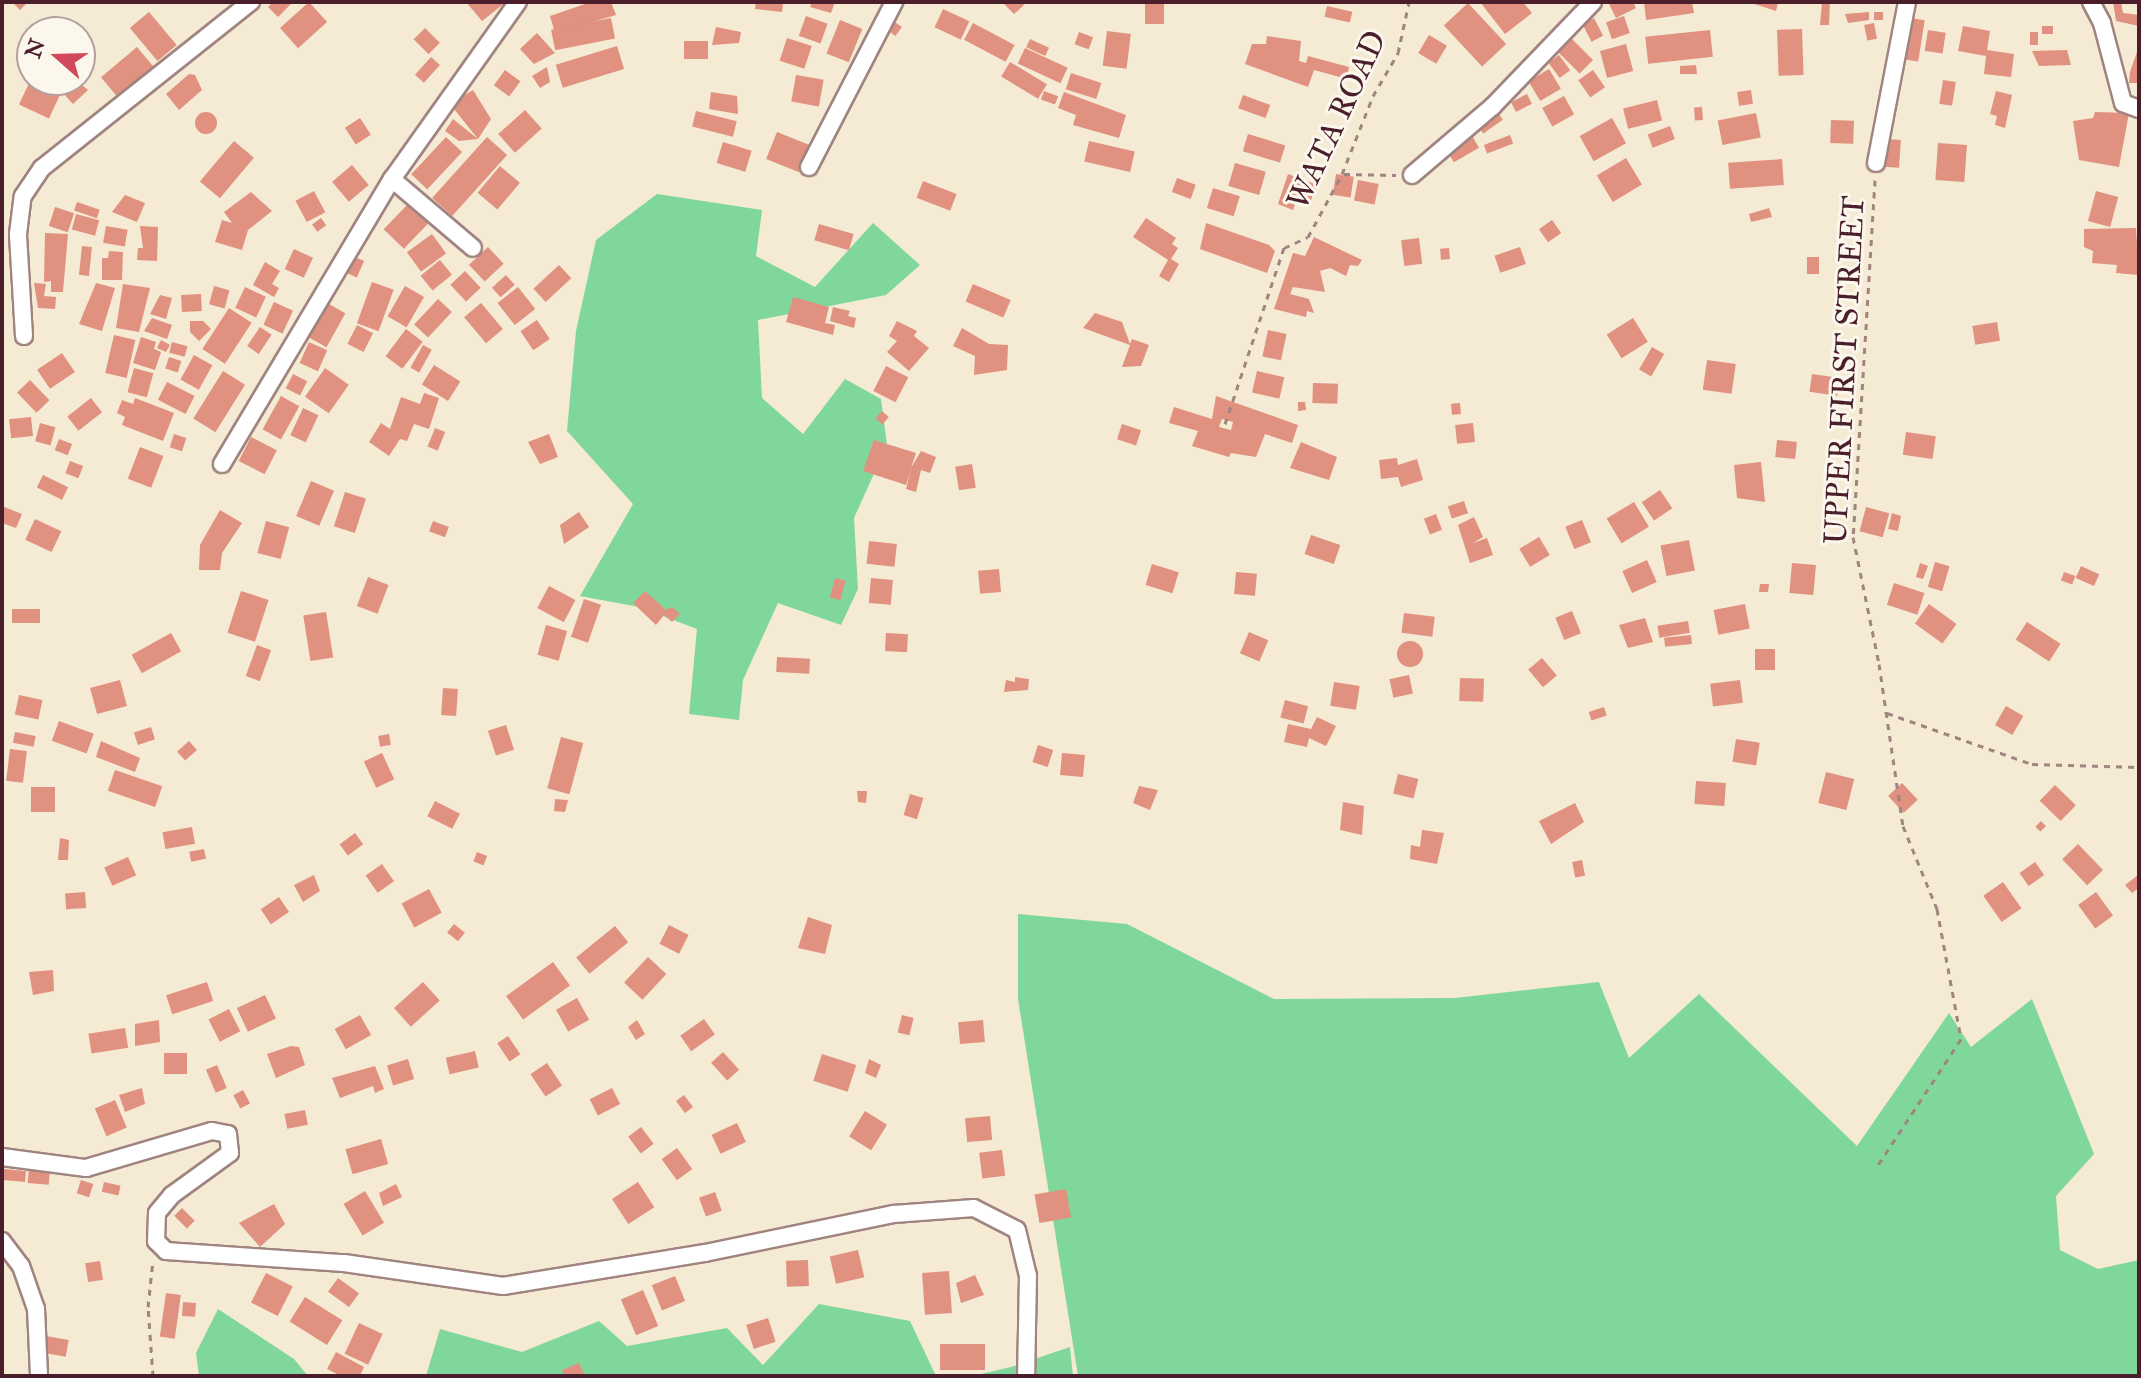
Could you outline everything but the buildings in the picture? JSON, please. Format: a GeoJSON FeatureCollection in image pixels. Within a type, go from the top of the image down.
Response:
{"type":"FeatureCollection","features":[{"type":"Feature","properties":{"kind":"street"},"geometry":{"type":"LineString","coordinates":[[24,336],[18,215],[23,196],[42,168],[251,2]]}},
{"type":"Feature","properties":{"kind":"street"},"geometry":{"type":"LineString","coordinates":[[222,464],[392,179],[518,2]]}},
{"type":"Feature","properties":{"kind":"street"},"geometry":{"type":"LineString","coordinates":[[809,167],[894,2]]}},
{"type":"Feature","properties":{"kind":"street"},"geometry":{"type":"LineString","coordinates":[[1412,175],[1493,106],[1593,2]]}},
{"type":"Feature","properties":{"kind":"street"},"geometry":{"type":"LineString","coordinates":[[1876,163],[1907,2]]}},
{"type":"Feature","properties":{"kind":"street"},"geometry":{"type":"LineString","coordinates":[[2091,2],[2102,23],[2123,103],[2139,109]]}},
{"type":"Feature","properties":{"kind":"street"},"geometry":{"type":"LineString","coordinates":[[392,179],[473,248]]}},
{"type":"Feature","properties":{"kind":"street"},"geometry":{"type":"LineString","coordinates":[[2,1157],[86,1168],[212,1131],[228,1134],[230,1153],[172,1195],[157,1213],[156,1241],[166,1251],[212,1257],[344,1263],[503,1286],[705,1253],[894,1214],[974,1208],[1017,1230],[1028,1276],[1026,1376]]}},
{"type":"Feature","properties":{"kind":"street"},"geometry":{"type":"LineString","coordinates":[[2,1241],[21,1266],[36,1309],[39,1376]]}},
{"type":"Feature","properties":{"kind":"path","name":"WATA ROAD"},"geometry":{"type":"LineString","coordinates":[[1225,424],[1284,248],[1308,237],[1342,174],[1373,96],[1398,53],[1409,2]]}},
{"type":"Feature","properties":{"kind":"path","name":"UPPER FIRST STREET"},"geometry":{"type":"LineString","coordinates":[[1876,163],[1853,537],[1887,713],[1903,826],[1937,909],[1961,1039],[1878,1165]]}},
{"type":"Feature","properties":{"kind":"path"},"geometry":{"type":"LineString","coordinates":[[1342,174],[1412,175]]}},
{"type":"Feature","properties":{"kind":"path"},"geometry":{"type":"LineString","coordinates":[[1887,713],[2032,764],[2139,767]]}},
{"type":"Feature","properties":{"kind":"path"},"geometry":{"type":"LineString","coordinates":[[153,1376],[148,1307],[156,1241]]}},
{"type":"Feature","properties":{"kind":"green space"},"geometry":{"type":"Polygon","coordinates":[[[657,194],[762,210],[756,256],[815,287],[873,223],[920,265],[886,295],[758,320],[762,398],[803,434],[845,379],[881,399],[887,445],[854,518],[858,589],[841,625],[778,603],[743,680],[739,720],[689,714],[697,629],[639,607],[580,596],[633,504],[567,431],[576,331],[596,240],[657,194]]]}},
{"type":"Feature","properties":{"kind":"green space"},"geometry":{"type":"Polygon","coordinates":[[[1018,914],[1127,924],[1274,999],[1455,998],[1599,982],[1629,1058],[1699,994],[1857,1146],[1949,1013],[1971,1047],[2032,999],[2094,1154],[2056,1196],[2060,1250],[2098,1269],[2139,1260],[2139,1376],[1078,1376],[1018,999],[1018,914]]]}},
{"type":"Feature","properties":{"kind":"green space"},"geometry":{"type":"Polygon","coordinates":[[[819,1304],[910,1321],[936,1376],[426,1376],[440,1329],[522,1352],[599,1321],[627,1346],[727,1328],[763,1365],[819,1304]]]}},
{"type":"Feature","properties":{"kind":"green space"},"geometry":{"type":"Polygon","coordinates":[[[218,1309],[294,1359],[308,1376],[199,1376],[196,1353],[218,1309]]]}},
{"type":"Feature","properties":{"kind":"green space"},"geometry":{"type":"Polygon","coordinates":[[[1070,1347],[1073,1376],[973,1376],[1011,1367],[1070,1347]]]}}]}
